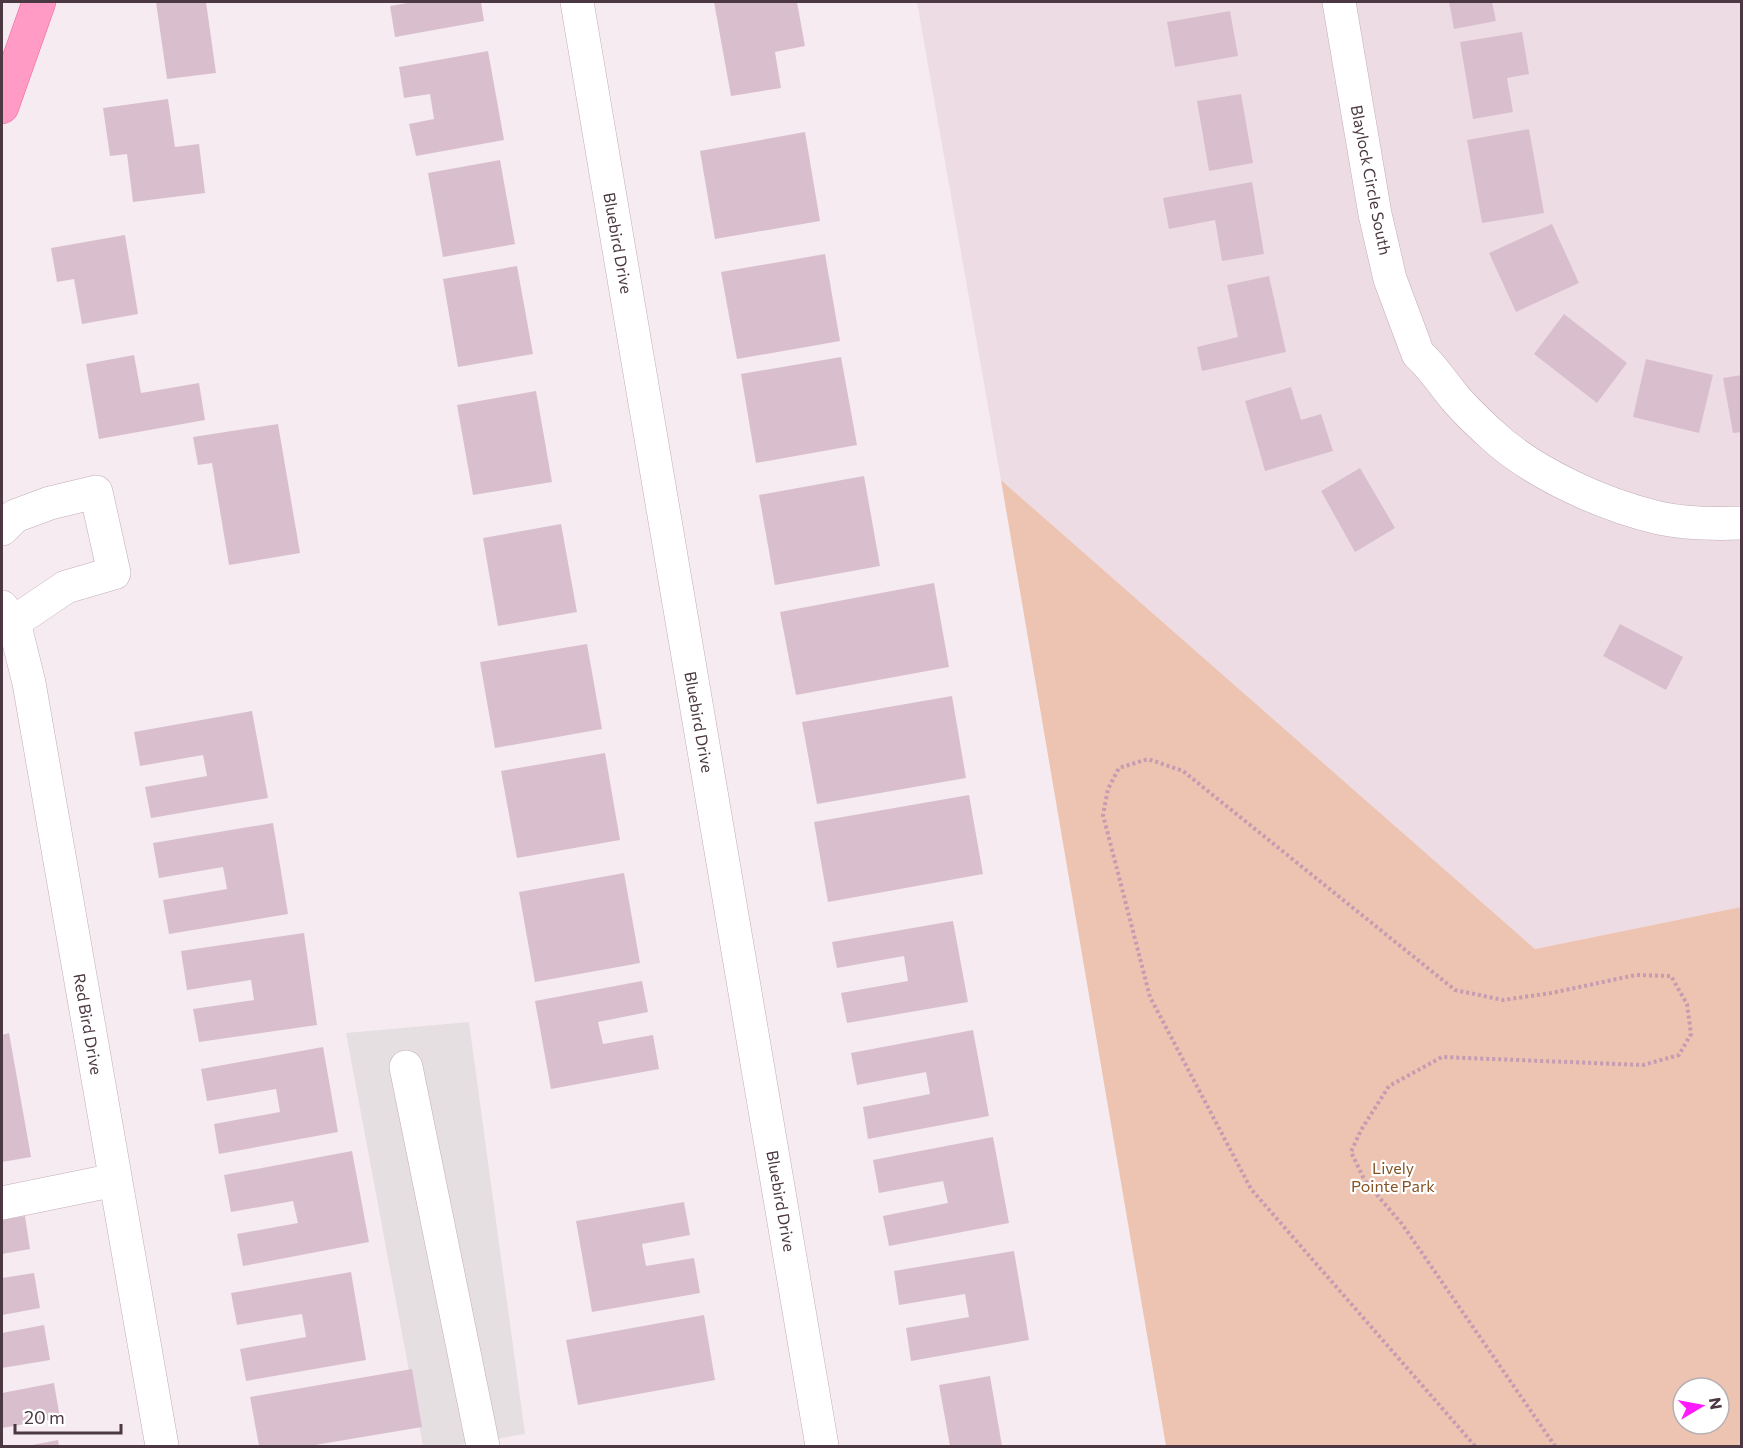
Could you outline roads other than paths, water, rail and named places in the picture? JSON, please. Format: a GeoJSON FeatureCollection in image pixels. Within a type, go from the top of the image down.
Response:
{"type":"FeatureCollection","features":[{"type":"Feature","properties":{"kind":"main road"},"geometry":{"type":"LineString","coordinates":[[2,107],[39,2]]}},
{"type":"Feature","properties":{"kind":"street","name":"Bluebird Drive"},"geometry":{"type":"LineString","coordinates":[[577,2],[816,1445]]}},
{"type":"Feature","properties":{"kind":"street","name":"Blaylock Circle South"},"geometry":{"type":"LineString","coordinates":[[1340,2],[1375,214],[1390,279],[1418,354],[1427,361],[1457,400],[1494,437],[1526,463],[1617,505],[1660,518],[1706,524],[1742,523]]}},
{"type":"Feature","properties":{"kind":"street"},"geometry":{"type":"LineString","coordinates":[[2,529],[15,516],[50,503],[96,492],[114,573],[66,587],[8,614]]}},
{"type":"Feature","properties":{"kind":"street","name":"Red Bird Drive"},"geometry":{"type":"LineString","coordinates":[[8,614],[28,683],[162,1446]]}},
{"type":"Feature","properties":{"kind":"street"},"geometry":{"type":"LineString","coordinates":[[406,1067],[483,1446]]}},
{"type":"Feature","properties":{"kind":"street"},"geometry":{"type":"LineString","coordinates":[[2,1203],[116,1180]]}},
{"type":"Feature","properties":{"kind":"park label","name":"Lively Pointe Park"},"geometry":{"type":"Point","coordinates":[1393,1177]}}]}
